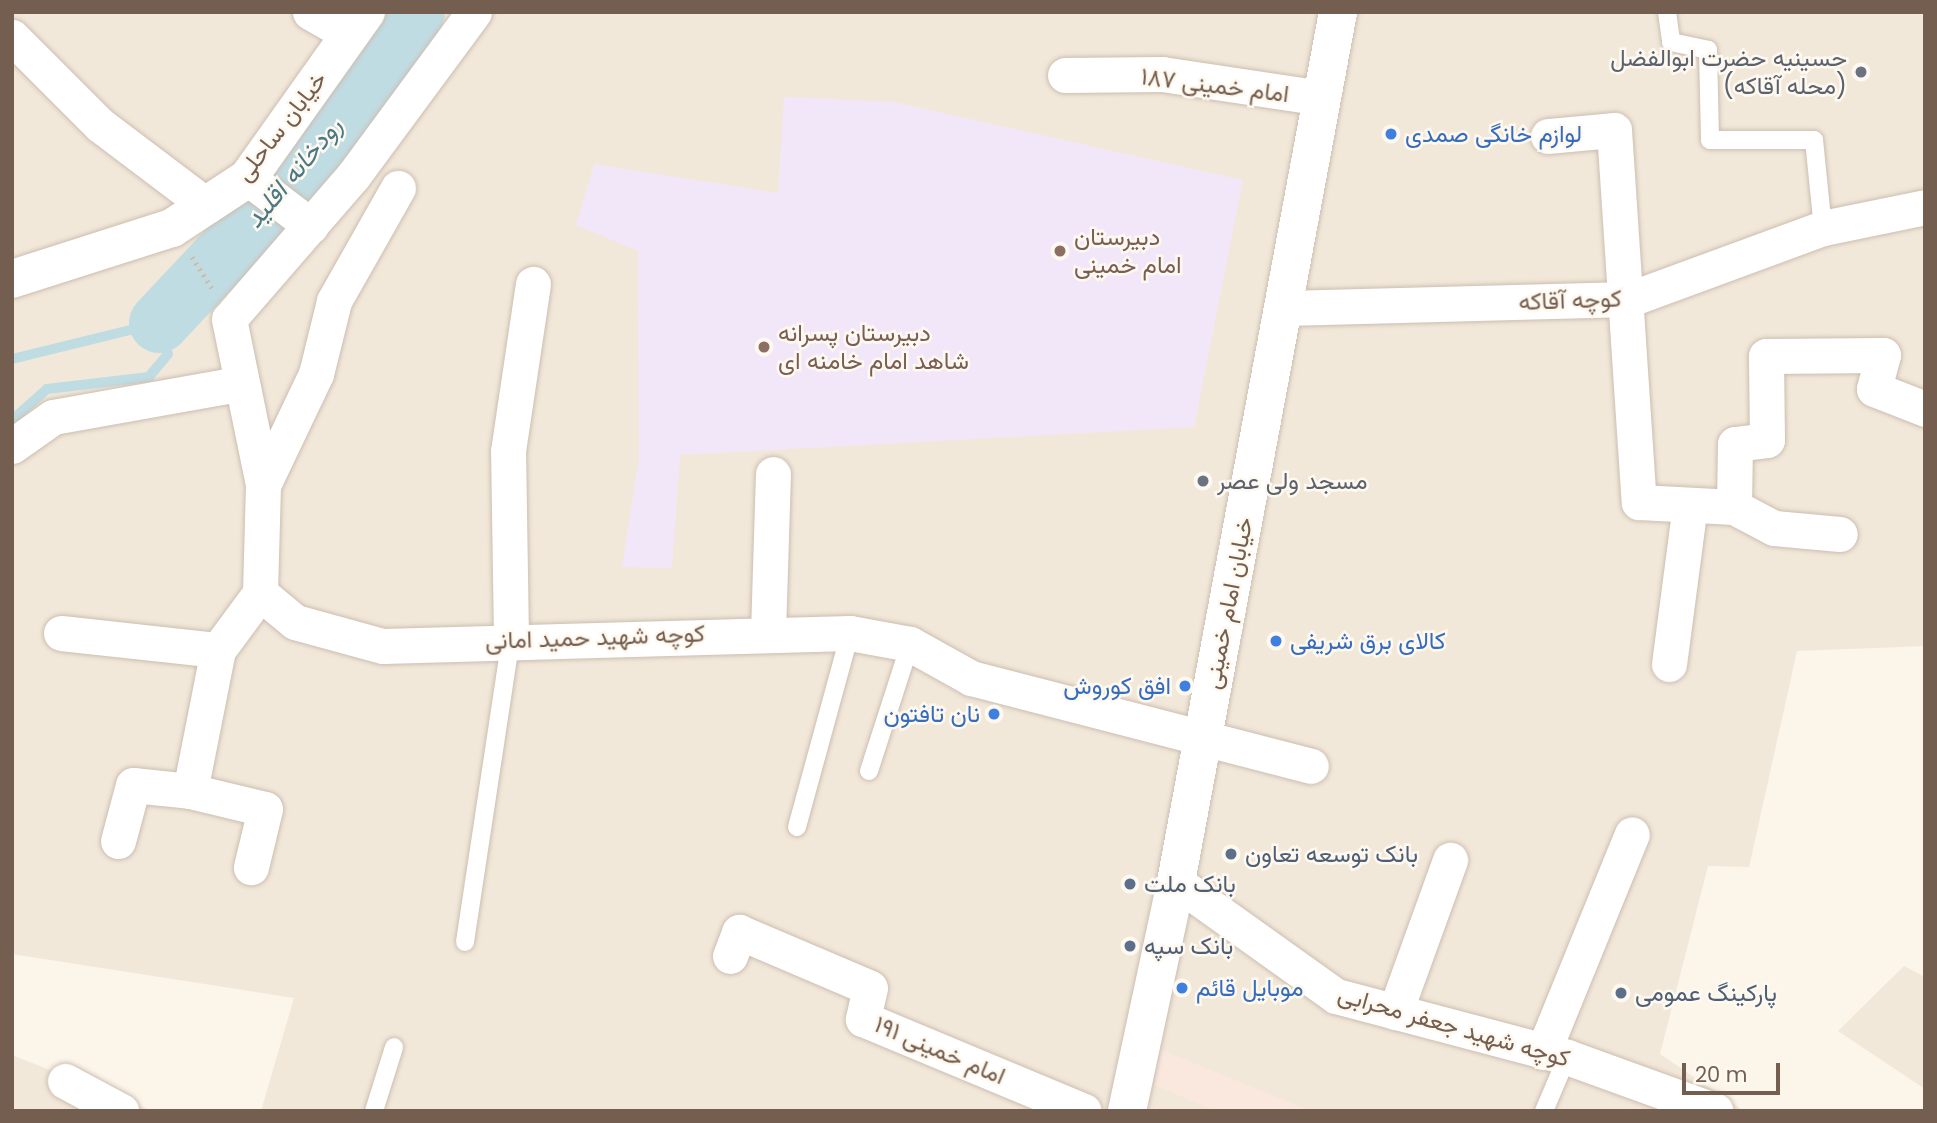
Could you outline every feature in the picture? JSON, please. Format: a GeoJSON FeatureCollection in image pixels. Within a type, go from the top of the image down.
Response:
{"type":"FeatureCollection","features":[{"type":"Feature","properties":{"kind":"main road","name":"خیابان امام خمینی"},"geometry":{"type":"LineString","coordinates":[[1127,1111],[1176,882],[1338,12]]}},
{"type":"Feature","properties":{"kind":"main road","name":"خیابان ساحلی"},"geometry":{"type":"LineString","coordinates":[[15,286],[172,228],[207,206],[257,186],[358,24]]}},
{"type":"Feature","properties":{"kind":"street"},"geometry":{"type":"LineString","coordinates":[[310,12],[358,24]]}},
{"type":"Feature","properties":{"kind":"street"},"geometry":{"type":"LineString","coordinates":[[190,791],[218,650],[260,593],[263,485],[238,384],[225,310],[306,223],[474,12]]}},
{"type":"Feature","properties":{"kind":"street"},"geometry":{"type":"LineString","coordinates":[[12,37],[100,125],[207,206]]}},
{"type":"Feature","properties":{"kind":"street","name":"امام خمینی ۱۸۷"},"geometry":{"type":"LineString","coordinates":[[1065,75],[1162,74],[1322,98]]}},
{"type":"Feature","properties":{"kind":"street"},"geometry":{"type":"LineString","coordinates":[[1548,136],[1614,130],[1630,299],[1639,502],[1734,507],[1774,528],[1840,534]]}},
{"type":"Feature","properties":{"kind":"street"},"geometry":{"type":"LineString","coordinates":[[257,186],[306,223]]}},
{"type":"Feature","properties":{"kind":"street"},"geometry":{"type":"LineString","coordinates":[[263,485],[316,374],[334,301],[398,188]]}},
{"type":"Feature","properties":{"kind":"street","name":"کوچه آقاکه"},"geometry":{"type":"LineString","coordinates":[[1284,308],[1630,299],[1823,228],[1925,207]]}},
{"type":"Feature","properties":{"kind":"street"},"geometry":{"type":"LineString","coordinates":[[511,638],[509,451],[533,284]]}},
{"type":"Feature","properties":{"kind":"street"},"geometry":{"type":"LineString","coordinates":[[1734,507],[1735,444],[1768,440],[1766,356],[1883,355],[1874,389],[1925,409]]}},
{"type":"Feature","properties":{"kind":"street"},"geometry":{"type":"LineString","coordinates":[[12,446],[53,417],[238,384]]}},
{"type":"Feature","properties":{"kind":"street"},"geometry":{"type":"LineString","coordinates":[[768,632],[773,474]]}},
{"type":"Feature","properties":{"kind":"street"},"geometry":{"type":"LineString","coordinates":[[1669,664],[1690,505]]}},
{"type":"Feature","properties":{"kind":"street","name":"کوچه شهید حمید امانی"},"geometry":{"type":"LineString","coordinates":[[260,593],[295,622],[383,646],[511,638],[768,632],[849,633],[910,644],[971,678],[1311,766]]}},
{"type":"Feature","properties":{"kind":"street"},"geometry":{"type":"LineString","coordinates":[[61,633],[218,650]]}},
{"type":"Feature","properties":{"kind":"street"},"geometry":{"type":"LineString","coordinates":[[118,841],[133,785],[190,791],[265,809],[251,867]]}},
{"type":"Feature","properties":{"kind":"street"},"geometry":{"type":"LineString","coordinates":[[1555,1055],[1632,834]]}},
{"type":"Feature","properties":{"kind":"street"},"geometry":{"type":"LineString","coordinates":[[1395,1012],[1450,860]]}},
{"type":"Feature","properties":{"kind":"street","name":"کوچه شهید جعفر محرابی"},"geometry":{"type":"LineString","coordinates":[[1176,882],[1336,996],[1555,1055],[1716,1111]]}},
{"type":"Feature","properties":{"kind":"street","name":"امام خمینی ۱۹۱"},"geometry":{"type":"LineString","coordinates":[[730,956],[739,932],[870,988],[863,1019],[1084,1111]]}},
{"type":"Feature","properties":{"kind":"street"},"geometry":{"type":"LineString","coordinates":[[65,1081],[121,1111]]}},
{"type":"Feature","properties":{"kind":"lane"},"geometry":{"type":"LineString","coordinates":[[1667,12],[1671,42],[1708,50],[1710,140],[1814,140],[1823,228]]}},
{"type":"Feature","properties":{"kind":"lane"},"geometry":{"type":"LineString","coordinates":[[797,827],[849,633]]}},
{"type":"Feature","properties":{"kind":"lane"},"geometry":{"type":"LineString","coordinates":[[465,942],[511,638]]}},
{"type":"Feature","properties":{"kind":"lane"},"geometry":{"type":"LineString","coordinates":[[869,772],[910,644]]}},
{"type":"Feature","properties":{"kind":"lane"},"geometry":{"type":"LineString","coordinates":[[373,1111],[394,1046]]}},
{"type":"Feature","properties":{"kind":"lane"},"geometry":{"type":"LineString","coordinates":[[1544,1111],[1555,1055]]}},
{"type":"Feature","properties":{"kind":"path"},"geometry":{"type":"LineString","coordinates":[[198,267],[225,310]]}},
{"type":"Feature","properties":{"kind":"shaded area"},"geometry":{"type":"Polygon","coordinates":[[[12,12],[1925,12],[1925,646],[1797,651],[1749,867],[1708,866],[1660,1054],[1744,1111],[261,1111],[294,998],[12,954],[12,12]]]}},
{"type":"Feature","properties":{"kind":"shaded area"},"geometry":{"type":"Polygon","coordinates":[[[784,97],[894,102],[1243,180],[1194,427],[680,455],[672,568],[622,567],[639,458],[638,251],[576,225],[594,164],[778,193],[784,97]]]}},
{"type":"Feature","properties":{"kind":"shaded area"},"geometry":{"type":"Polygon","coordinates":[[[1904,966],[1925,977],[1925,1089],[1838,1031],[1904,966]]]}},
{"type":"Feature","properties":{"kind":"shaded area"},"geometry":{"type":"Polygon","coordinates":[[[1159,1049],[1308,1110],[1217,1111],[1154,1085],[1159,1049]]]}},
{"type":"Feature","properties":{"kind":"shaded area"},"geometry":{"type":"Polygon","coordinates":[[[12,1055],[153,1111],[12,1111],[12,1055]]]}},
{"type":"Feature","properties":{"kind":"waterway","name":"رودخانه اقلید"},"geometry":{"type":"LineString","coordinates":[[159,323],[310,162],[415,12]]}},
{"type":"Feature","properties":{"kind":"waterway"},"geometry":{"type":"LineString","coordinates":[[12,359],[159,323],[168,354],[149,377],[47,389],[12,420]]}},
{"type":"Feature","properties":{"kind":"place","name":"حسینیه حضرت ابوالفضل (محله آقاکه)"},"geometry":{"type":"Point","coordinates":[1861,72]}},
{"type":"Feature","properties":{"kind":"place","name":"لوازم خانگی صمدی"},"geometry":{"type":"Point","coordinates":[1391,134]}},
{"type":"Feature","properties":{"kind":"place","name":"دبیرستان امام خمینی"},"geometry":{"type":"Point","coordinates":[1060,251]}},
{"type":"Feature","properties":{"kind":"place","name":"دبیرستان پسرانه شاهد امام خامنه ای"},"geometry":{"type":"Point","coordinates":[764,347]}},
{"type":"Feature","properties":{"kind":"place","name":"مسجد ولی عصر"},"geometry":{"type":"Point","coordinates":[1203,481]}},
{"type":"Feature","properties":{"kind":"place","name":"کالای برق شریفی"},"geometry":{"type":"Point","coordinates":[1276,641]}},
{"type":"Feature","properties":{"kind":"place","name":"افق کوروش"},"geometry":{"type":"Point","coordinates":[1185,686]}},
{"type":"Feature","properties":{"kind":"place","name":"نان تافتون"},"geometry":{"type":"Point","coordinates":[994,714]}},
{"type":"Feature","properties":{"kind":"place","name":"بانک توسعه تعاون"},"geometry":{"type":"Point","coordinates":[1231,854]}},
{"type":"Feature","properties":{"kind":"place","name":"بانک ملت"},"geometry":{"type":"Point","coordinates":[1130,884]}},
{"type":"Feature","properties":{"kind":"place","name":"بانک سپه"},"geometry":{"type":"Point","coordinates":[1130,946]}},
{"type":"Feature","properties":{"kind":"place","name":"موبایل قائم"},"geometry":{"type":"Point","coordinates":[1182,988]}},
{"type":"Feature","properties":{"kind":"place","name":"پارکینگ عمومی"},"geometry":{"type":"Point","coordinates":[1621,993]}}]}
